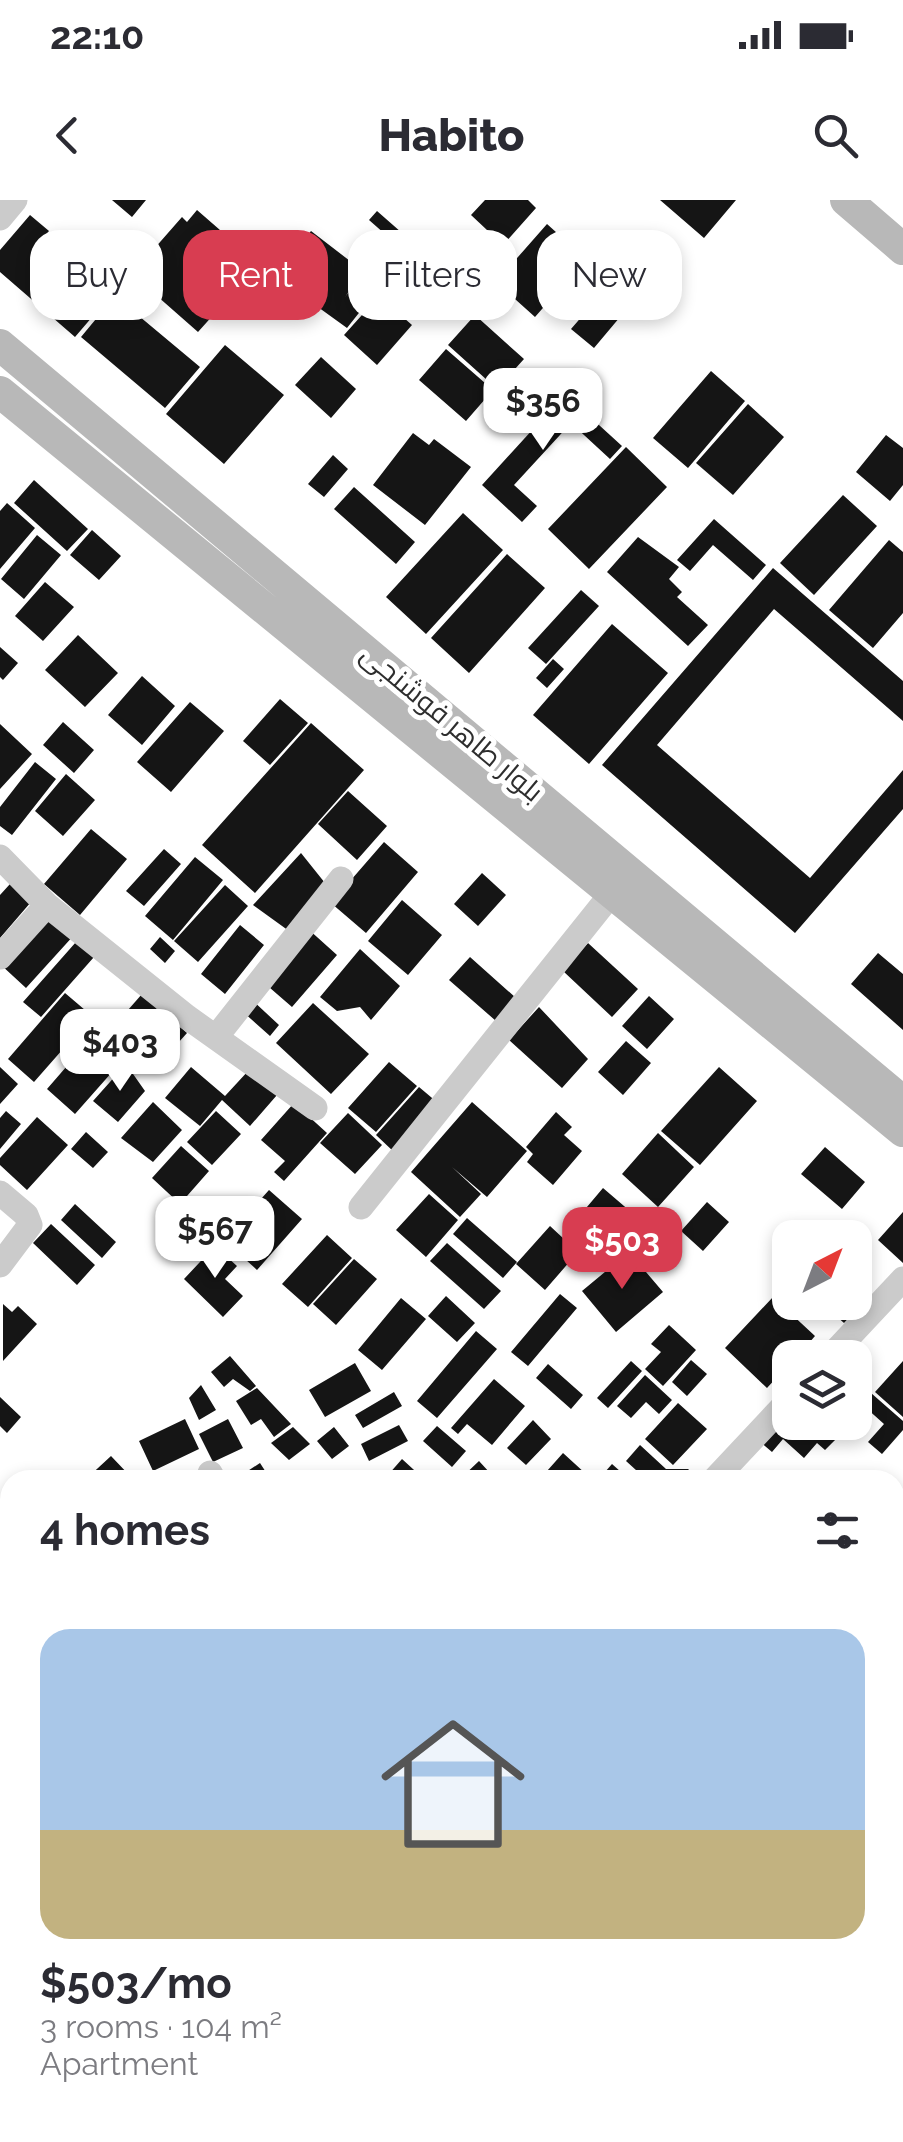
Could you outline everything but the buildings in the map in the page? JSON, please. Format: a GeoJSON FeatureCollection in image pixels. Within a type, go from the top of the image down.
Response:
{"type":"FeatureCollection","features":[{"type":"Feature","properties":{"kind":"street"},"geometry":{"type":"LineString","coordinates":[[0,218],[15,200]]}},
{"type":"Feature","properties":{"kind":"street"},"geometry":{"type":"LineString","coordinates":[[846,200],[903,248]]}},
{"type":"Feature","properties":{"kind":"street","name":"بلوار طاهر فوشنجی"},"geometry":{"type":"LineString","coordinates":[[0,345],[903,1102]]}},
{"type":"Feature","properties":{"kind":"street","name":"بلوار طاهر فوشنجی"},"geometry":{"type":"LineString","coordinates":[[0,392],[903,1131]]}},
{"type":"Feature","properties":{"kind":"street"},"geometry":{"type":"LineString","coordinates":[[0,856],[47,904],[216,1037],[315,1108]]}},
{"type":"Feature","properties":{"kind":"street"},"geometry":{"type":"LineString","coordinates":[[216,1037],[341,879]]}},
{"type":"Feature","properties":{"kind":"street"},"geometry":{"type":"LineString","coordinates":[[361,1207],[612,893]]}},
{"type":"Feature","properties":{"kind":"street"},"geometry":{"type":"LineString","coordinates":[[0,957],[47,904]]}},
{"type":"Feature","properties":{"kind":"street"},"geometry":{"type":"LineString","coordinates":[[0,1193],[26,1216],[30,1225],[0,1265]]}},
{"type":"Feature","properties":{"kind":"street"},"geometry":{"type":"LineString","coordinates":[[846,1340],[903,1279]]}},
{"type":"Feature","properties":{"kind":"street"},"geometry":{"type":"LineString","coordinates":[[723,1470],[772,1418]]}}]}
